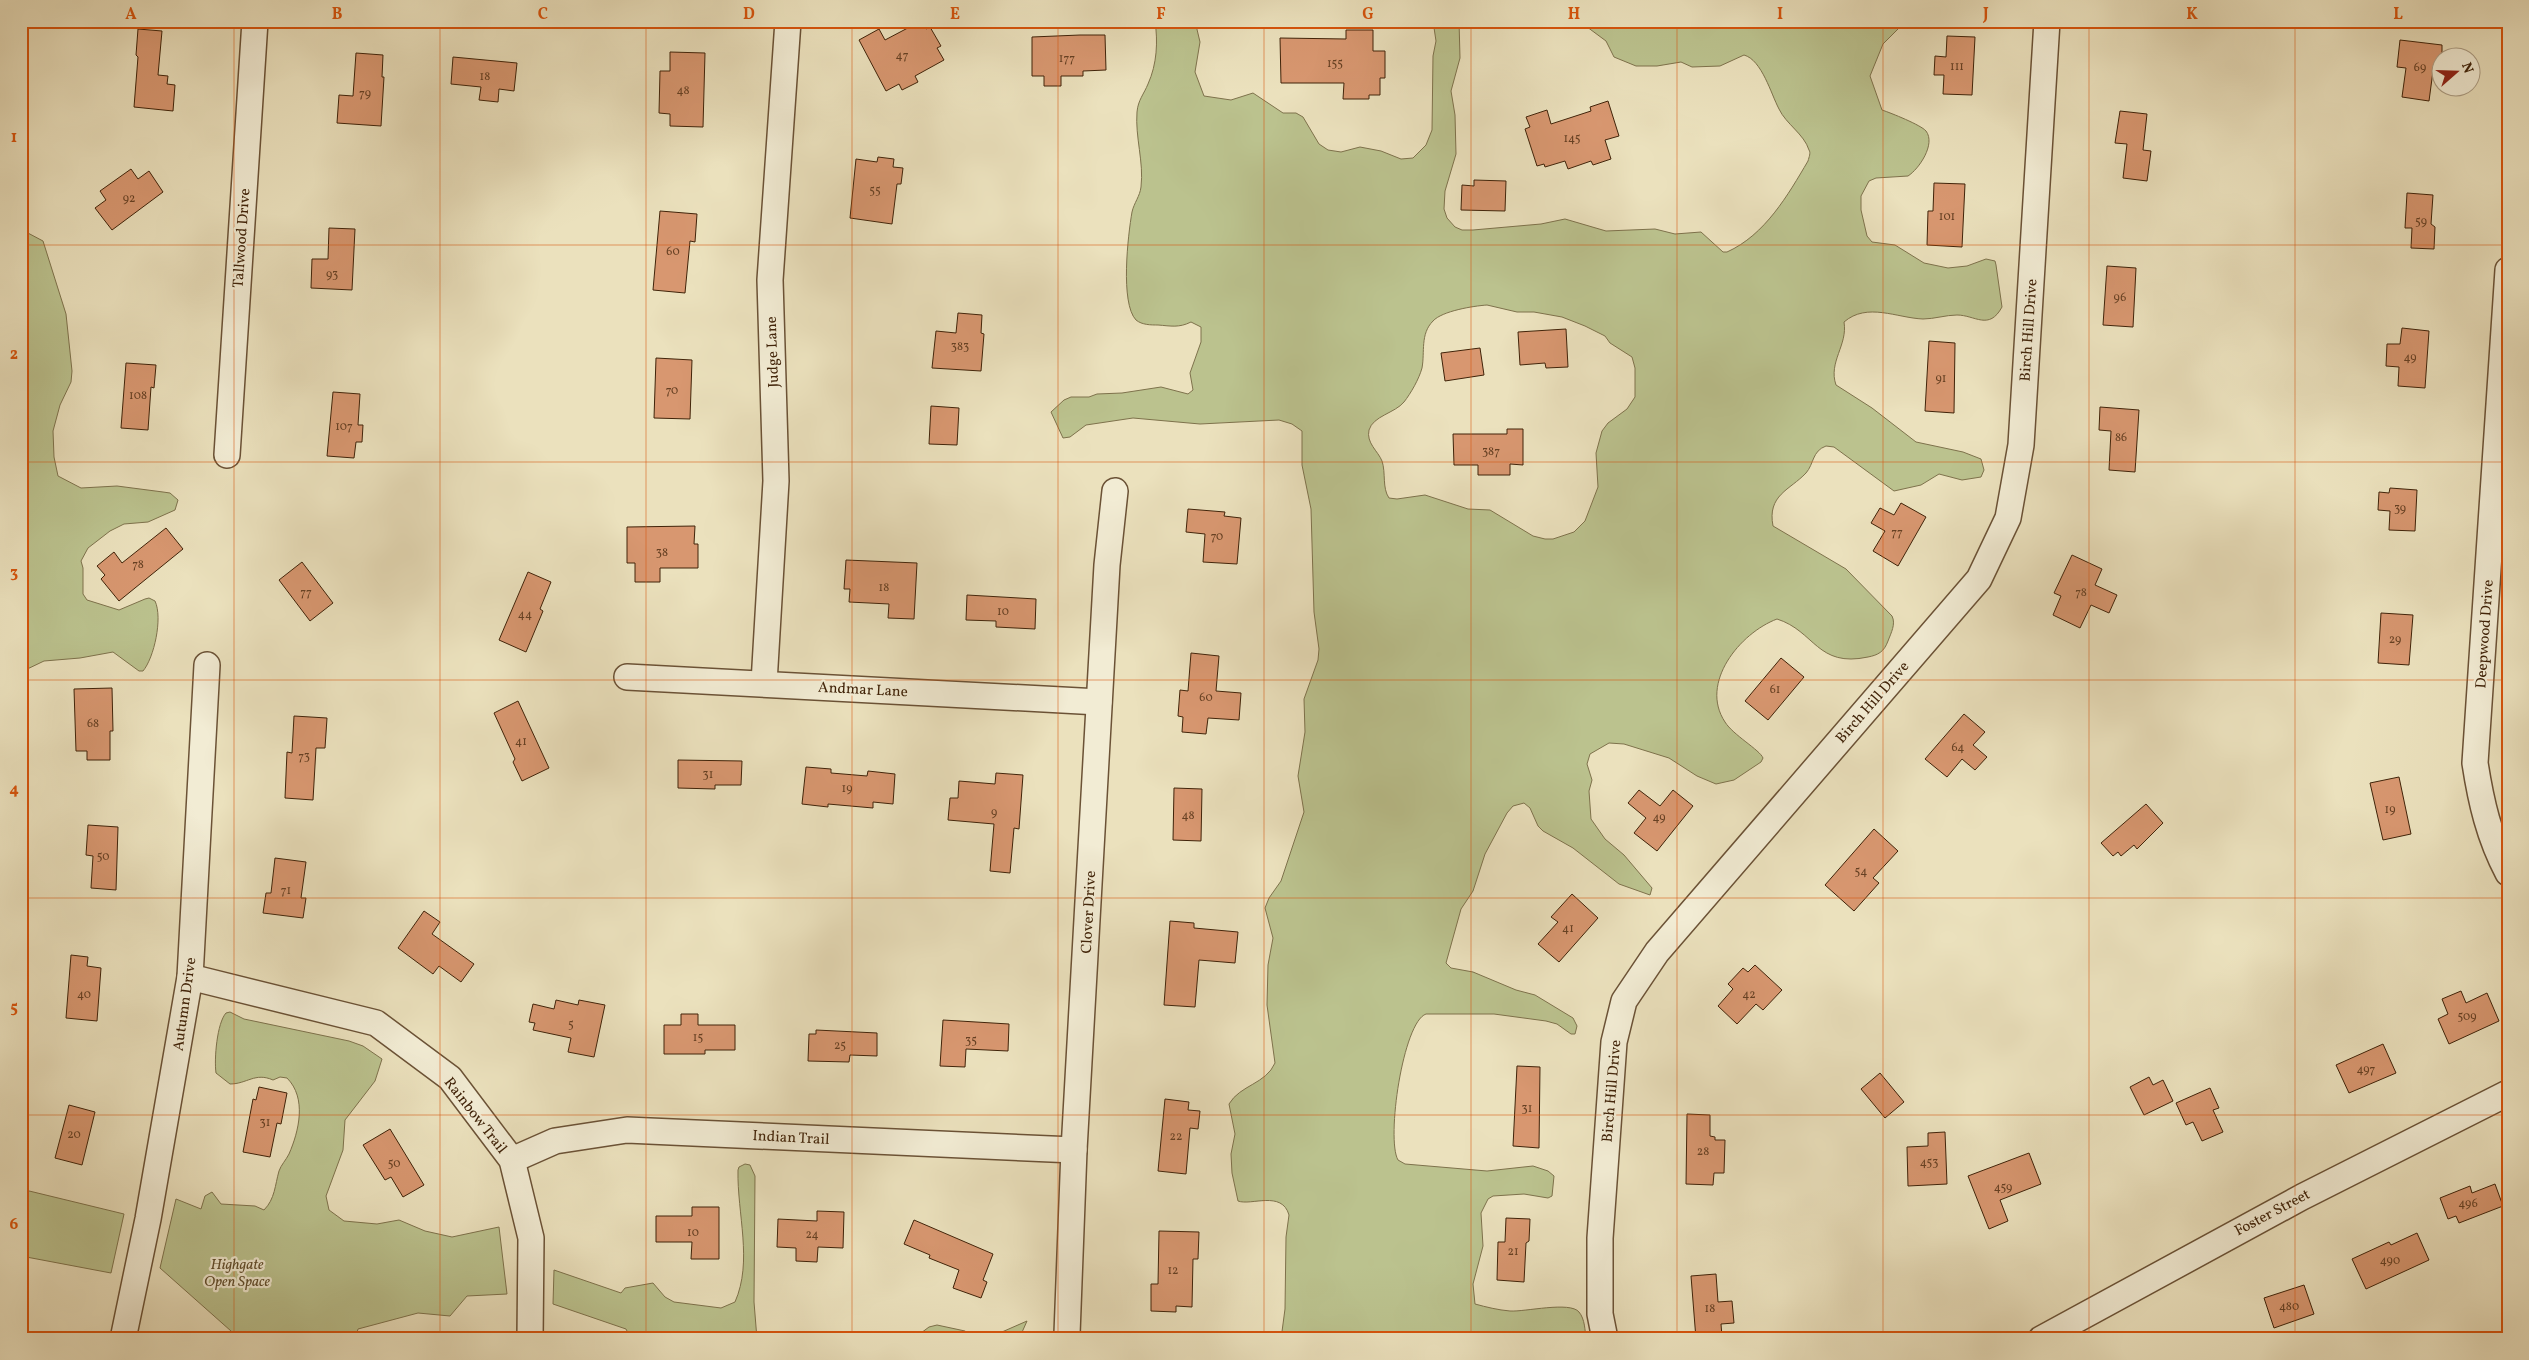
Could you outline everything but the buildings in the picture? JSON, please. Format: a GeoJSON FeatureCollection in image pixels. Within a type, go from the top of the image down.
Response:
{"type":"FeatureCollection","features":[{"type":"Feature","properties":{"kind":"street","name":"Tallwood Drive"},"geometry":{"type":"LineString","coordinates":[[227,455],[255,21]]}},
{"type":"Feature","properties":{"kind":"street","name":"Judge Lane"},"geometry":{"type":"LineString","coordinates":[[764,684],[776,481],[770,280],[788,21]]}},
{"type":"Feature","properties":{"kind":"street","name":"Birch Hill Drive"},"geometry":{"type":"LineString","coordinates":[[1605,1339],[1600,1314],[1600,1238],[1614,1042],[1624,1002],[1657,952],[1979,578],[2008,518],[2021,445],[2047,21]]}},
{"type":"Feature","properties":{"kind":"street","name":"Deepwood Drive"},"geometry":{"type":"LineString","coordinates":[[2508,270],[2475,763],[2481,802],[2494,846],[2508,873]]}},
{"type":"Feature","properties":{"kind":"street","name":"Clover Drive"},"geometry":{"type":"LineString","coordinates":[[1067,1334],[1074,1150],[1099,702],[1107,566],[1115,490]]}},
{"type":"Feature","properties":{"kind":"street","name":"Autumn Drive"},"geometry":{"type":"LineString","coordinates":[[123,1339],[150,1209],[190,977],[206,665]]}},
{"type":"Feature","properties":{"kind":"street","name":"Andmar Lane"},"geometry":{"type":"LineString","coordinates":[[627,677],[1099,702]]}},
{"type":"Feature","properties":{"kind":"street","name":"Rainbow Trail"},"geometry":{"type":"LineString","coordinates":[[190,977],[376,1023],[450,1078],[512,1160],[531,1238],[530,1339]]}},
{"type":"Feature","properties":{"kind":"street","name":"Foster Street"},"geometry":{"type":"LineString","coordinates":[[2041,1339],[2294,1201],[2508,1093]]}},
{"type":"Feature","properties":{"kind":"street","name":"Indian Trail"},"geometry":{"type":"LineString","coordinates":[[512,1160],[555,1141],[627,1130],[1074,1150]]}},
{"type":"Feature","properties":{"kind":"green space"},"geometry":{"type":"Polygon","coordinates":[[[1155,21],[1195,21],[1200,42],[1195,72],[1204,96],[1231,100],[1253,93],[1283,113],[1296,113],[1303,117],[1319,144],[1328,150],[1341,152],[1360,147],[1381,151],[1401,159],[1413,158],[1426,145],[1432,130],[1433,56],[1436,41],[1433,21],[1459,21],[1460,58],[1451,91],[1455,115],[1456,154],[1445,191],[1444,209],[1447,218],[1455,227],[1462,230],[1473,230],[1541,224],[1565,219],[1606,231],[1655,229],[1675,234],[1701,232],[1723,252],[1727,252],[1741,245],[1764,225],[1784,200],[1810,155],[1807,144],[1782,114],[1761,70],[1756,63],[1744,55],[1720,66],[1692,67],[1681,62],[1657,66],[1636,66],[1614,57],[1606,41],[1579,21],[1906,21],[1883,44],[1870,76],[1882,110],[1923,128],[1929,136],[1928,149],[1917,168],[1908,176],[1876,178],[1869,181],[1861,196],[1861,210],[1867,236],[1872,242],[1895,245],[1924,263],[1948,268],[1967,266],[1986,259],[1995,261],[2002,307],[1992,318],[1981,320],[1957,315],[1923,319],[1872,312],[1862,313],[1844,322],[1843,338],[1834,369],[1836,385],[1872,408],[1916,442],[1963,452],[1981,459],[1984,470],[1981,477],[1962,480],[1939,474],[1921,485],[1894,491],[1834,447],[1826,446],[1818,451],[1806,473],[1781,494],[1773,507],[1773,526],[1846,569],[1892,616],[1893,628],[1885,648],[1878,654],[1868,657],[1851,659],[1838,657],[1827,653],[1790,625],[1777,619],[1763,626],[1737,647],[1727,661],[1720,676],[1717,691],[1718,707],[1729,727],[1763,758],[1761,762],[1734,780],[1716,784],[1697,776],[1669,758],[1624,744],[1609,743],[1590,754],[1587,764],[1592,780],[1589,791],[1591,819],[1605,839],[1624,855],[1652,888],[1650,895],[1619,884],[1573,848],[1543,831],[1538,826],[1530,808],[1524,803],[1513,806],[1507,813],[1485,854],[1473,891],[1461,909],[1446,963],[1451,968],[1473,972],[1516,990],[1535,995],[1573,1018],[1577,1026],[1575,1034],[1571,1034],[1557,1024],[1546,1021],[1494,1014],[1426,1014],[1418,1022],[1410,1037],[1399,1082],[1396,1107],[1394,1129],[1398,1160],[1405,1164],[1487,1171],[1533,1166],[1548,1171],[1554,1176],[1552,1196],[1548,1198],[1524,1194],[1493,1196],[1488,1199],[1481,1213],[1483,1246],[1473,1284],[1475,1304],[1510,1311],[1557,1307],[1574,1309],[1579,1312],[1582,1318],[1586,1339],[1281,1339],[1285,1309],[1286,1237],[1289,1215],[1285,1207],[1273,1201],[1238,1201],[1232,1173],[1231,1154],[1235,1134],[1229,1104],[1240,1093],[1266,1076],[1275,1063],[1267,1005],[1268,965],[1273,938],[1265,908],[1269,898],[1281,881],[1304,812],[1298,776],[1305,732],[1304,699],[1318,660],[1319,649],[1314,612],[1311,509],[1302,465],[1302,431],[1292,424],[1279,420],[1200,424],[1133,418],[1086,425],[1070,437],[1063,438],[1051,412],[1064,400],[1071,397],[1089,397],[1097,394],[1122,393],[1161,387],[1188,394],[1193,390],[1190,373],[1201,342],[1201,327],[1191,322],[1175,326],[1141,323],[1136,320],[1131,311],[1128,299],[1126,268],[1129,236],[1132,212],[1142,178],[1137,112],[1153,69],[1156,53],[1155,21]],[[1487,305],[1466,308],[1437,317],[1426,332],[1422,368],[1414,386],[1400,406],[1371,425],[1369,439],[1382,461],[1389,498],[1397,499],[1425,495],[1468,509],[1490,510],[1533,536],[1553,539],[1574,532],[1585,521],[1598,487],[1596,453],[1602,431],[1608,423],[1627,409],[1635,397],[1635,368],[1632,357],[1610,343],[1605,336],[1585,326],[1562,317],[1534,312],[1517,312],[1487,305]]]}},
{"type":"Feature","properties":{"kind":"green space"},"geometry":{"type":"Polygon","coordinates":[[[21,224],[26,232],[43,241],[66,314],[72,371],[71,382],[60,405],[53,431],[54,457],[58,476],[81,488],[117,486],[170,493],[178,500],[175,510],[148,522],[124,524],[110,531],[88,548],[81,561],[83,568],[83,594],[87,600],[119,610],[149,598],[155,601],[158,627],[151,657],[143,671],[139,671],[113,652],[80,658],[44,661],[21,672],[21,224]]]}},
{"type":"Feature","properties":{"kind":"green space","name":"Highgate Open Space"},"geometry":{"type":"Polygon","coordinates":[[[230,1012],[244,1019],[349,1041],[363,1046],[382,1059],[375,1081],[345,1120],[343,1150],[326,1196],[329,1210],[344,1221],[377,1224],[399,1220],[425,1231],[452,1237],[499,1227],[507,1294],[467,1296],[450,1316],[418,1313],[358,1329],[355,1339],[240,1339],[160,1268],[176,1199],[201,1209],[205,1196],[212,1192],[221,1204],[255,1206],[264,1210],[273,1197],[279,1171],[289,1154],[296,1135],[299,1105],[293,1086],[287,1078],[280,1077],[273,1080],[261,1077],[230,1084],[216,1073],[215,1059],[218,1033],[223,1018],[226,1013],[230,1012]]]}},
{"type":"Feature","properties":{"kind":"green space"},"geometry":{"type":"Polygon","coordinates":[[[745,1164],[750,1165],[755,1176],[754,1302],[757,1339],[631,1339],[626,1329],[553,1304],[554,1270],[621,1293],[625,1288],[653,1283],[665,1297],[674,1302],[721,1308],[735,1302],[743,1270],[744,1254],[738,1170],[739,1167],[745,1164]]]}},
{"type":"Feature","properties":{"kind":"green space"},"geometry":{"type":"Polygon","coordinates":[[[21,1189],[124,1214],[111,1273],[21,1256],[21,1189]]]}},
{"type":"Feature","properties":{"kind":"green space"},"geometry":{"type":"Polygon","coordinates":[[[1027,1321],[1019,1339],[986,1339],[1027,1321]]]}},
{"type":"Feature","properties":{"kind":"green space"},"geometry":{"type":"Polygon","coordinates":[[[937,1325],[965,1331],[975,1339],[913,1339],[929,1327],[937,1325]]]}}]}
